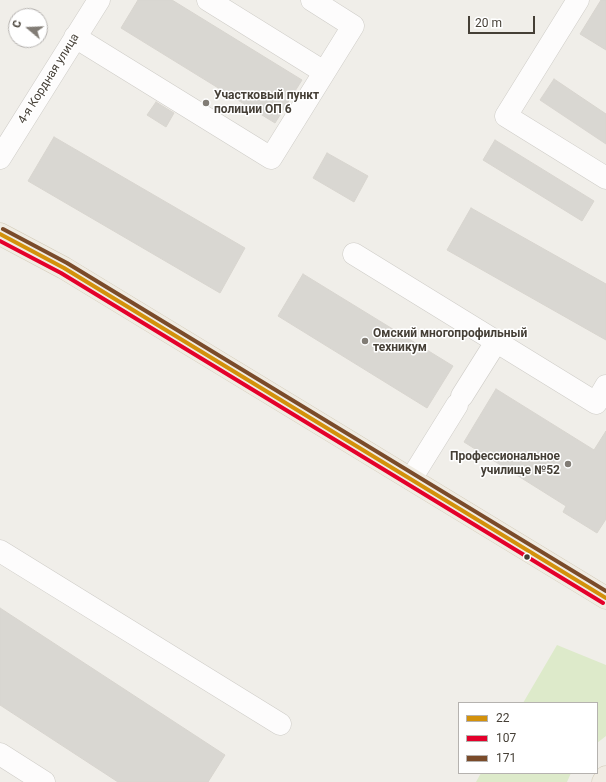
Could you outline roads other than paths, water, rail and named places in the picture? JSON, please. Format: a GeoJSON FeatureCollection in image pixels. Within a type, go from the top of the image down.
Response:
{"type":"FeatureCollection","features":[{"type":"Feature","properties":{"kind":"main road"},"geometry":{"type":"LineString","coordinates":[[0,234],[64,268],[606,598]]}},
{"type":"Feature","properties":{"kind":"main road"},"geometry":{"type":"LineString","coordinates":[[603,782],[606,776]]}},
{"type":"Feature","properties":{"kind":"street","name":"4-я Кордная улица"},"geometry":{"type":"LineString","coordinates":[[0,158],[99,0]]}},
{"type":"Feature","properties":{"kind":"street"},"geometry":{"type":"LineString","coordinates":[[208,0],[324,72]]}},
{"type":"Feature","properties":{"kind":"street"},"geometry":{"type":"LineString","coordinates":[[76,37],[271,158],[353,26],[312,0]]}},
{"type":"Feature","properties":{"kind":"street"},"geometry":{"type":"LineString","coordinates":[[578,0],[506,116],[606,178]]}},
{"type":"Feature","properties":{"kind":"street"},"geometry":{"type":"LineString","coordinates":[[354,254],[596,403],[606,386]]}},
{"type":"Feature","properties":{"kind":"street"},"geometry":{"type":"LineString","coordinates":[[411,479],[496,342]]}},
{"type":"Feature","properties":{"kind":"street"},"geometry":{"type":"LineString","coordinates":[[0,551],[280,724]]}},
{"type":"Feature","properties":{"kind":"street"},"geometry":{"type":"LineString","coordinates":[[0,754],[44,782]]}},
{"type":"Feature","properties":{"kind":"place","name":"Участковый пункт полиции ОП 6"},"geometry":{"type":"Point","coordinates":[206,103]}},
{"type":"Feature","properties":{"kind":"place","name":"Омский многопрофильный техникум"},"geometry":{"type":"Point","coordinates":[365,341]}},
{"type":"Feature","properties":{"kind":"place","name":"Профессиональное училище №52"},"geometry":{"type":"Point","coordinates":[568,464]}}]}
